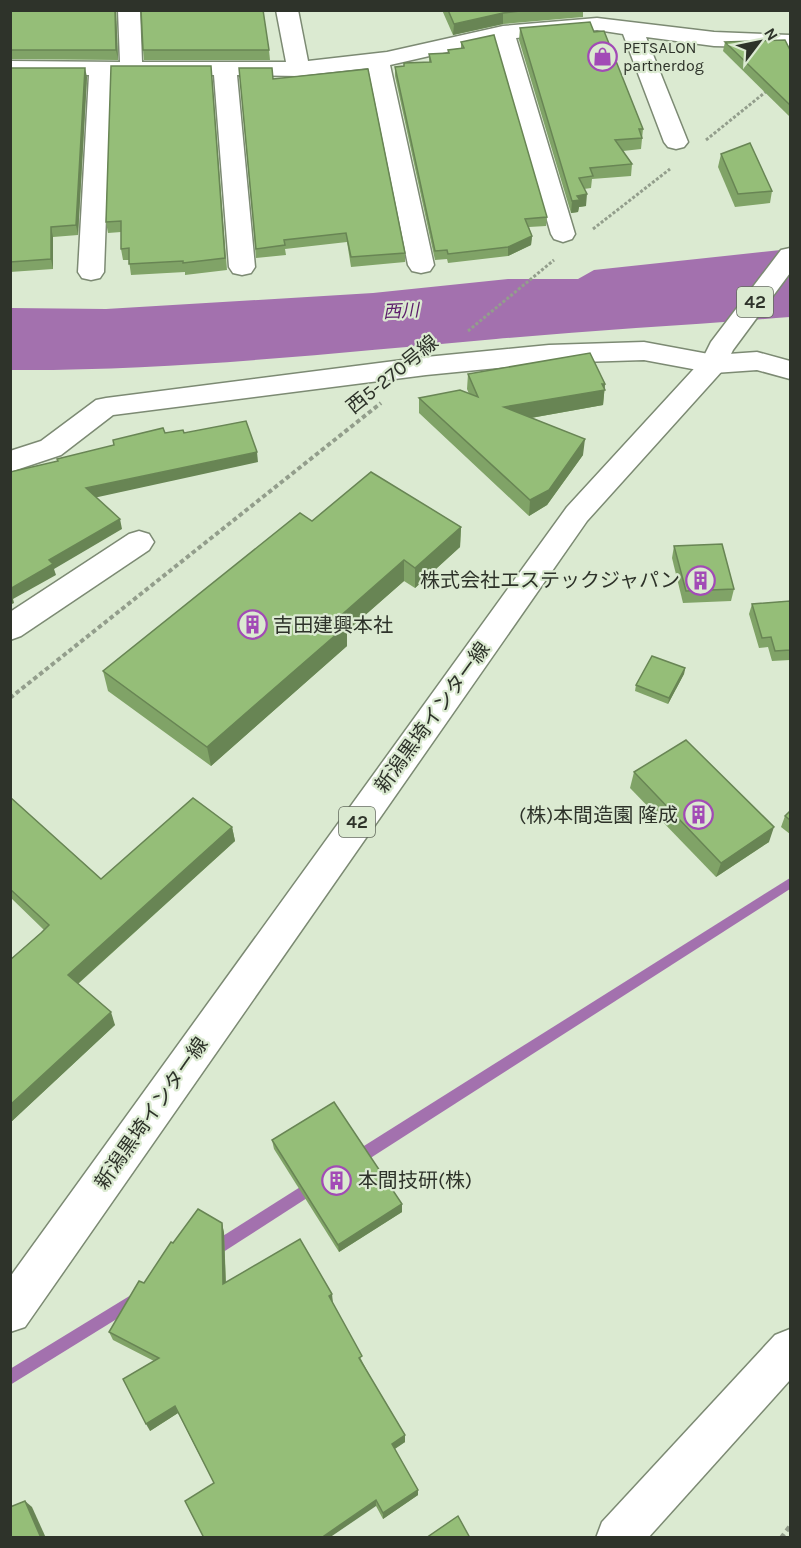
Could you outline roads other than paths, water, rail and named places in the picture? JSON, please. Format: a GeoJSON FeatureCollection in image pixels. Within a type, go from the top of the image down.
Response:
{"type":"FeatureCollection","features":[{"type":"Feature","properties":{"kind":"street"},"geometry":{"type":"LineString","coordinates":[[129,10],[131,69]]}},
{"type":"Feature","properties":{"kind":"street"},"geometry":{"type":"LineString","coordinates":[[287,10],[298,69]]}},
{"type":"Feature","properties":{"kind":"street"},"geometry":{"type":"LineString","coordinates":[[10,68],[298,69],[378,60],[503,33],[597,24],[714,39],[790,42]]}},
{"type":"Feature","properties":{"kind":"street"},"geometry":{"type":"LineString","coordinates":[[632,29],[676,141]]}},
{"type":"Feature","properties":{"kind":"street"},"geometry":{"type":"LineString","coordinates":[[503,33],[560,245]]}},
{"type":"Feature","properties":{"kind":"street"},"geometry":{"type":"LineString","coordinates":[[378,60],[421,266]]}},
{"type":"Feature","properties":{"kind":"street"},"geometry":{"type":"LineString","coordinates":[[91,272],[100,69]]}},
{"type":"Feature","properties":{"kind":"street"},"geometry":{"type":"LineString","coordinates":[[225,70],[242,267]]}},
{"type":"Feature","properties":{"kind":"street","name":"新潟黒埼インター線"},"geometry":{"type":"LineString","coordinates":[[10,1312],[577,514],[717,356],[790,256]]}},
{"type":"Feature","properties":{"kind":"street"},"geometry":{"type":"LineString","coordinates":[[10,462],[51,448],[106,407],[426,366],[549,354],[644,351],[757,361],[790,370]]}},
{"type":"Feature","properties":{"kind":"street"},"geometry":{"type":"LineString","coordinates":[[10,628],[139,542]]}},
{"type":"Feature","properties":{"kind":"street"},"geometry":{"type":"LineString","coordinates":[[618,1538],[790,1350]]}},
{"type":"Feature","properties":{"kind":"water","name":"西川"},"geometry":{"type":"Polygon","coordinates":[[[790,249],[790,317],[193,364],[72,370],[11,370],[11,308],[106,309],[373,293],[508,279],[578,279],[594,270],[790,249]]]}},
{"type":"Feature","properties":{"kind":"waterway"},"geometry":{"type":"LineString","coordinates":[[353,1161],[790,883]]}},
{"type":"Feature","properties":{"kind":"waterway"},"geometry":{"type":"LineString","coordinates":[[212,1251],[316,1184]]}},
{"type":"Feature","properties":{"kind":"waterway"},"geometry":{"type":"LineString","coordinates":[[10,1378],[136,1299]]}},
{"type":"Feature","properties":{"kind":"place","name":"PETSALON partnerdog"},"geometry":{"type":"Point","coordinates":[602,56]}},
{"type":"Feature","properties":{"kind":"place","name":"株式会社エステックジャパン"},"geometry":{"type":"Point","coordinates":[701,580]}},
{"type":"Feature","properties":{"kind":"place","name":"吉田建興本社"},"geometry":{"type":"Point","coordinates":[252,625]}},
{"type":"Feature","properties":{"kind":"place","name":"(株)本間造園 隆成"},"geometry":{"type":"Point","coordinates":[699,815]}},
{"type":"Feature","properties":{"kind":"place","name":"本間技研(株)"},"geometry":{"type":"Point","coordinates":[337,1180]}}]}
